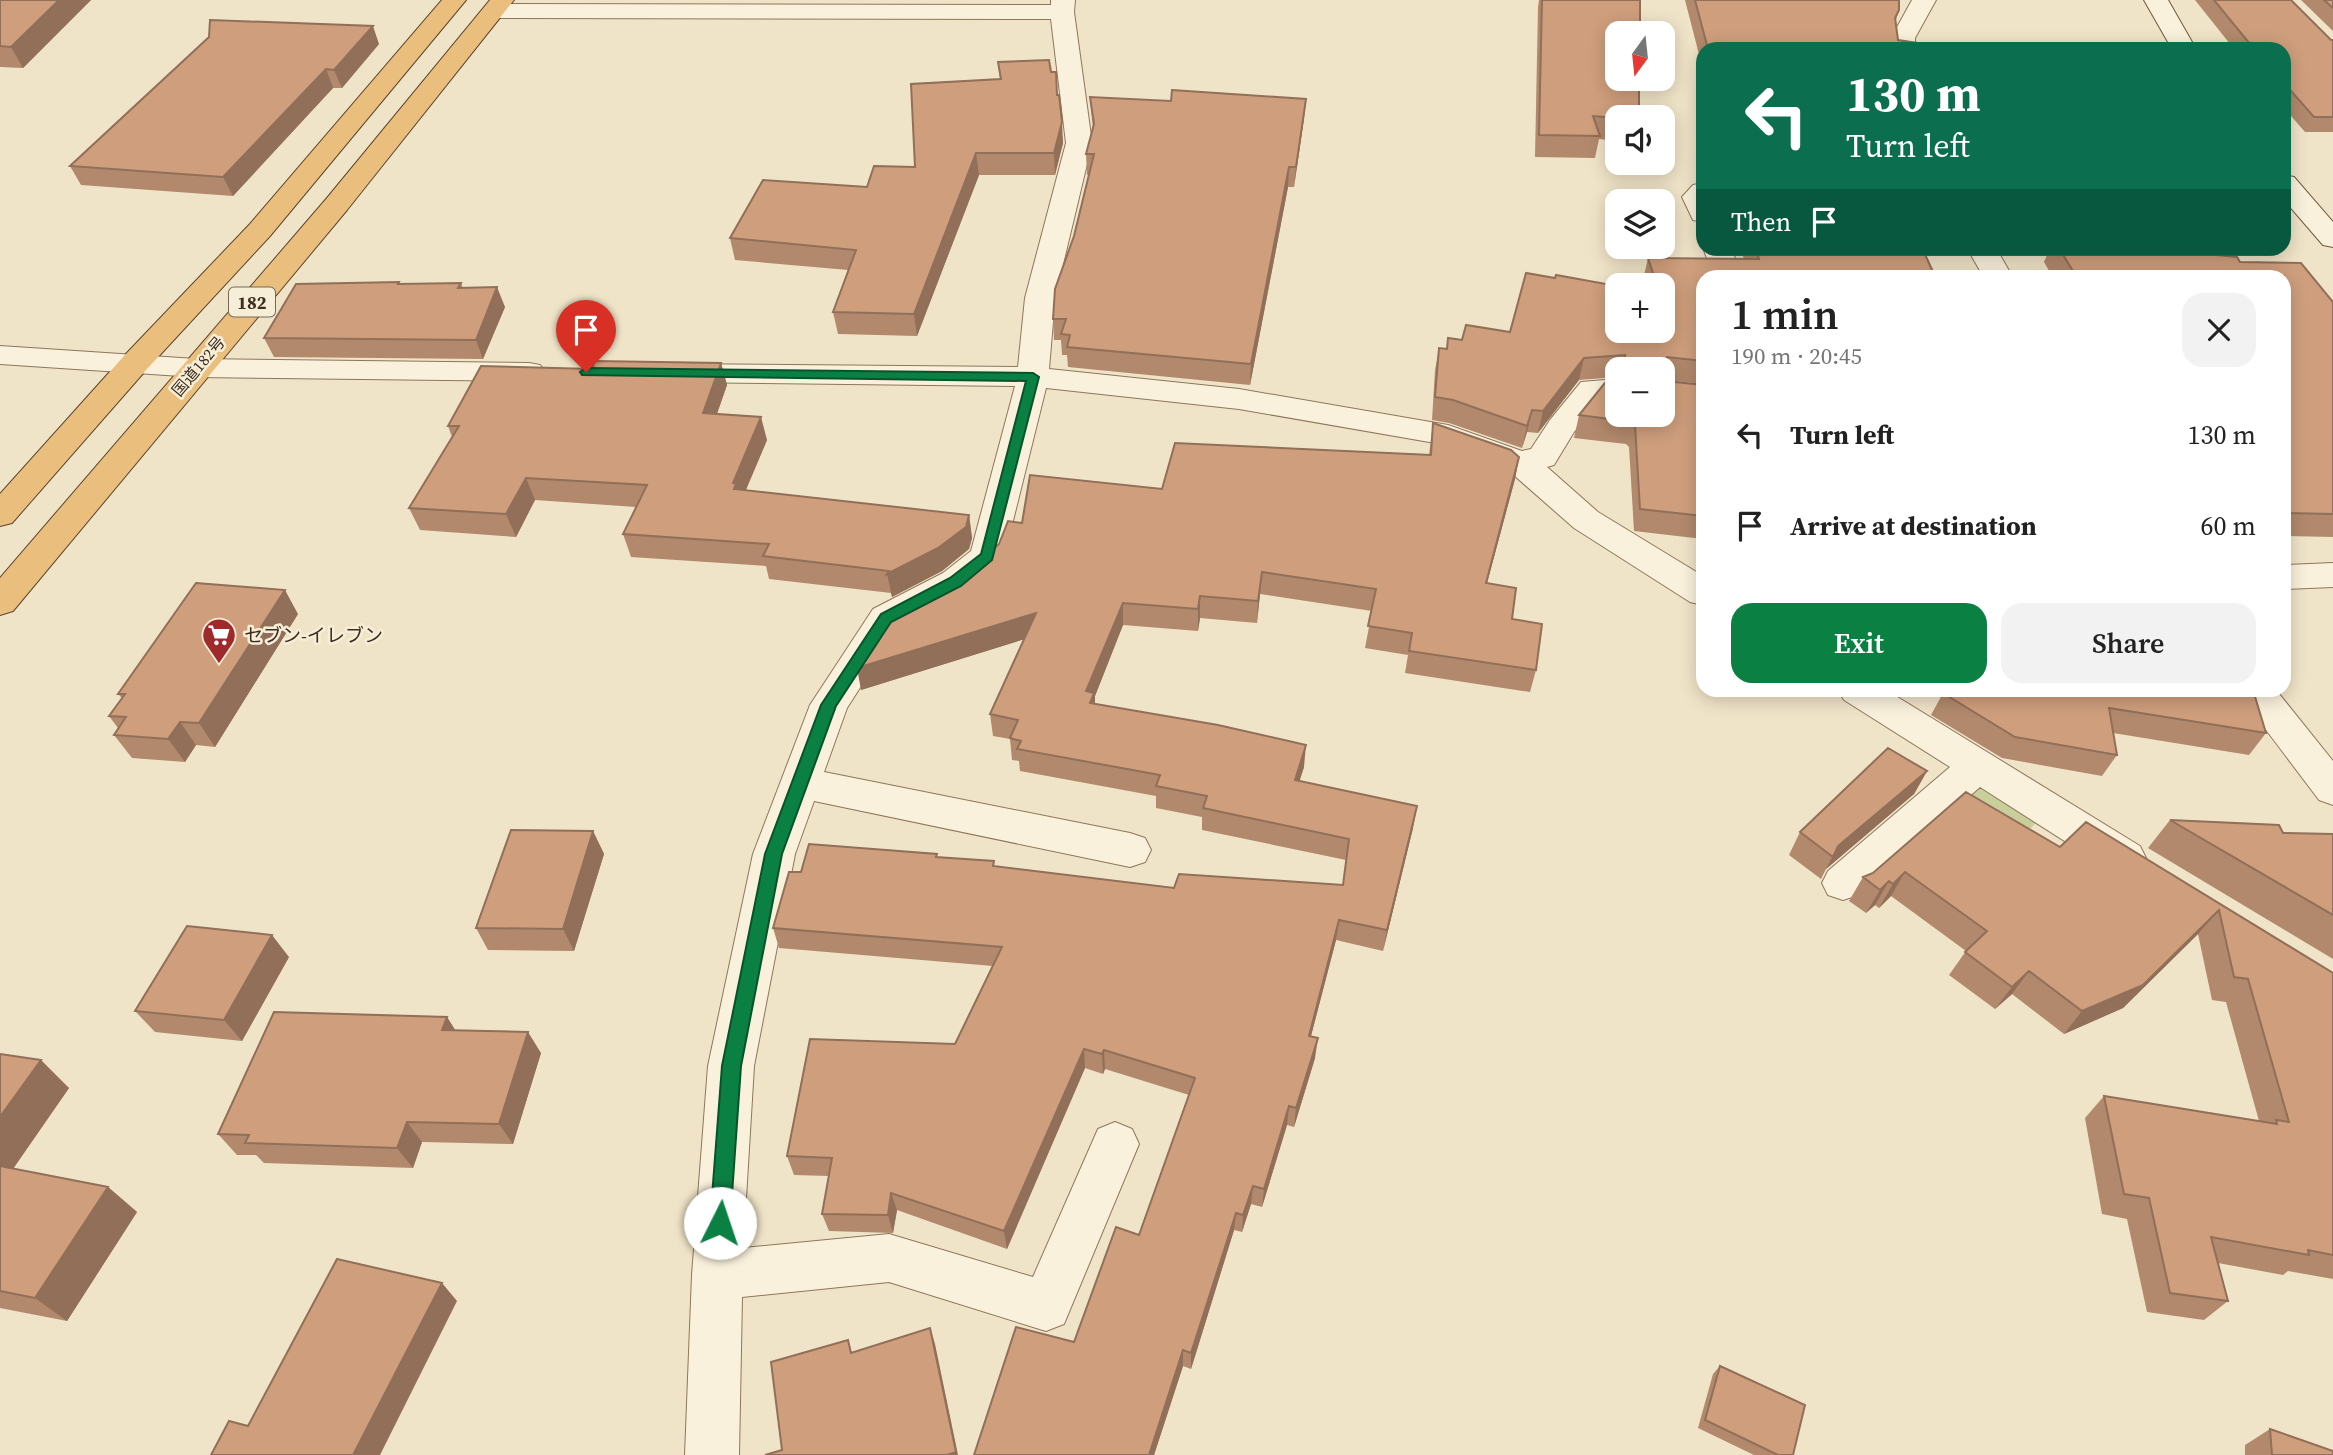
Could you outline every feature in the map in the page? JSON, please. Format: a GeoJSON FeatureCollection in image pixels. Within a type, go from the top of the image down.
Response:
{"type":"FeatureCollection","features":[{"type":"Feature","properties":{"kind":"highway","name":"182"},"geometry":{"type":"LineString","coordinates":[[0,515],[135,363],[260,230],[454,0]]}},
{"type":"Feature","properties":{"kind":"highway","name":"国道182号"},"geometry":{"type":"LineString","coordinates":[[0,602],[337,204],[498,6]]}},
{"type":"Feature","properties":{"kind":"street"},"geometry":{"type":"LineString","coordinates":[[1903,42],[1924,0]]}},
{"type":"Feature","properties":{"kind":"street"},"geometry":{"type":"LineString","coordinates":[[2156,0],[2180,42]]}},
{"type":"Feature","properties":{"kind":"street"},"geometry":{"type":"LineString","coordinates":[[498,6],[1063,6],[1079,143],[1040,298],[1033,377],[987,557],[956,582],[886,618],[829,705],[774,854],[731,1066],[717,1275],[712,1455]]}},
{"type":"Feature","properties":{"kind":"street"},"geometry":{"type":"LineString","coordinates":[[2291,191],[2333,239]]}},
{"type":"Feature","properties":{"kind":"street"},"geometry":{"type":"LineString","coordinates":[[0,355],[196,368],[559,372]]}},
{"type":"Feature","properties":{"kind":"street"},"geometry":{"type":"LineString","coordinates":[[642,373],[1033,377],[1239,399],[1448,435],[1520,461],[1586,520],[1696,589]]}},
{"type":"Feature","properties":{"kind":"street"},"geometry":{"type":"LineString","coordinates":[[1520,461],[1542,458],[1561,427],[1592,389],[1605,389]]}},
{"type":"Feature","properties":{"kind":"street"},"geometry":{"type":"LineString","coordinates":[[2291,577],[2333,575]]}},
{"type":"Feature","properties":{"kind":"street"},"geometry":{"type":"LineString","coordinates":[[1868,697],[2161,880]]}},
{"type":"Feature","properties":{"kind":"street"},"geometry":{"type":"LineString","coordinates":[[2261,697],[2333,789]]}},
{"type":"Feature","properties":{"kind":"street"},"geometry":{"type":"LineString","coordinates":[[1843,883],[1978,766]]}},
{"type":"Feature","properties":{"kind":"street"},"geometry":{"type":"LineString","coordinates":[[802,783],[1129,850]]}},
{"type":"Feature","properties":{"kind":"street"},"geometry":{"type":"LineString","coordinates":[[717,1275],[889,1258],[1046,1306],[1115,1144]]}},
{"type":"Feature","properties":{"kind":"green space"},"geometry":{"type":"Polygon","coordinates":[[[1984,780],[2042,815],[2016,846],[1957,810],[1984,780]]]}},
{"type":"Feature","properties":{"kind":"building"},"geometry":{"type":"Polygon","coordinates":[[[0,0],[59,0],[11,47],[0,46],[0,0]]]}},
{"type":"Feature","properties":{"kind":"building"},"geometry":{"type":"Polygon","coordinates":[[[1542,0],[1640,0],[1640,21],[1605,21],[1605,91],[1639,91],[1639,105],[1605,105],[1605,117],[1593,116],[1600,136],[1539,135],[1542,0]]]}},
{"type":"Feature","properties":{"kind":"building"},"geometry":{"type":"Polygon","coordinates":[[[1695,0],[1899,0],[1899,10],[1895,18],[1898,40],[1911,42],[1706,42],[1695,0]]]}},
{"type":"Feature","properties":{"kind":"building"},"geometry":{"type":"Polygon","coordinates":[[[2214,0],[2291,0],[2333,40],[2333,117],[2314,117],[2291,91],[2291,42],[2248,42],[2214,0]]]}},
{"type":"Feature","properties":{"kind":"building"},"geometry":{"type":"Polygon","coordinates":[[[2324,0],[2333,0],[2333,8],[2324,0]]]}},
{"type":"Feature","properties":{"kind":"building"},"geometry":{"type":"Polygon","coordinates":[[[210,20],[373,26],[334,70],[326,69],[223,177],[70,166],[209,37],[210,20]]]}},
{"type":"Feature","properties":{"kind":"building"},"geometry":{"type":"Polygon","coordinates":[[[1049,60],[1051,72],[1056,72],[1062,122],[1054,153],[976,153],[914,314],[833,312],[856,250],[730,238],[763,180],[867,187],[874,166],[915,167],[911,84],[1001,79],[998,62],[1049,60]]]}},
{"type":"Feature","properties":{"kind":"building"},"geometry":{"type":"Polygon","coordinates":[[[1172,90],[1306,99],[1296,167],[1289,167],[1251,364],[1067,347],[1070,335],[1061,334],[1066,319],[1053,319],[1055,289],[1074,236],[1094,154],[1086,154],[1094,124],[1090,97],[1171,101],[1172,90]]]}},
{"type":"Feature","properties":{"kind":"building"},"geometry":{"type":"Polygon","coordinates":[[[1926,256],[1932,270],[1696,270],[1696,360],[1625,355],[1584,358],[1543,411],[1532,410],[1527,426],[1453,400],[1435,397],[1439,348],[1447,349],[1448,338],[1462,340],[1466,325],[1510,332],[1526,273],[1605,284],[1605,343],[1675,343],[1675,273],[1653,273],[1648,259],[1926,256]]]}},
{"type":"Feature","properties":{"kind":"building"},"geometry":{"type":"Polygon","coordinates":[[[2064,256],[2226,256],[2237,257],[2240,262],[2301,263],[2333,302],[2333,514],[2291,513],[2291,270],[2072,270],[2064,256]]]}},
{"type":"Feature","properties":{"kind":"building"},"geometry":{"type":"Polygon","coordinates":[[[399,282],[398,284],[461,283],[458,288],[497,287],[476,340],[264,338],[296,284],[399,282]]]}},
{"type":"Feature","properties":{"kind":"building"},"geometry":{"type":"Polygon","coordinates":[[[595,361],[721,363],[703,413],[761,417],[733,483],[736,483],[734,489],[969,515],[966,527],[938,548],[887,574],[889,571],[763,556],[769,544],[623,534],[647,485],[526,478],[506,514],[409,508],[459,426],[448,426],[481,366],[592,369],[595,361]]]}},
{"type":"Feature","properties":{"kind":"building"},"geometry":{"type":"Polygon","coordinates":[[[1675,382],[1696,384],[1696,515],[1640,509],[1635,427],[1675,427],[1675,382]]]}},
{"type":"Feature","properties":{"kind":"building"},"geometry":{"type":"Polygon","coordinates":[[[1605,383],[1605,418],[1579,415],[1605,383]]]}},
{"type":"Feature","properties":{"kind":"building"},"geometry":{"type":"Polygon","coordinates":[[[1433,423],[1511,450],[1519,457],[1486,583],[1516,588],[1512,619],[1542,624],[1536,670],[1409,651],[1412,633],[1368,626],[1376,589],[1262,572],[1258,601],[1200,596],[1198,609],[1123,603],[1086,691],[1094,693],[1090,703],[1218,725],[1306,745],[1295,780],[1417,806],[1387,930],[1339,920],[1309,1036],[1318,1038],[1296,1108],[1289,1106],[1264,1189],[1253,1186],[1243,1215],[1236,1213],[1191,1353],[1183,1350],[1149,1455],[974,1455],[1016,1327],[1074,1342],[1116,1227],[1139,1235],[1195,1078],[1104,1050],[1102,1054],[1084,1049],[1004,1231],[891,1193],[888,1215],[822,1214],[832,1158],[787,1156],[810,1039],[955,1044],[1002,947],[773,928],[789,872],[801,872],[809,844],[937,854],[936,857],[994,861],[993,866],[1174,888],[1179,874],[1343,885],[1349,839],[1203,808],[1207,796],[1156,786],[1160,775],[1017,749],[1021,741],[1010,738],[1018,720],[990,714],[1036,613],[857,668],[897,607],[968,571],[999,544],[1008,521],[1022,523],[1030,475],[1162,489],[1175,443],[1431,455],[1433,423]]]}},
{"type":"Feature","properties":{"kind":"building"},"geometry":{"type":"Polygon","coordinates":[[[196,583],[285,590],[199,723],[180,722],[168,739],[114,735],[126,717],[109,716],[125,694],[118,694],[196,583]]]}},
{"type":"Feature","properties":{"kind":"building"},"geometry":{"type":"Polygon","coordinates":[[[1950,697],[2255,697],[2266,733],[2109,708],[2117,755],[2015,737],[1950,697]]]}},
{"type":"Feature","properties":{"kind":"building"},"geometry":{"type":"Polygon","coordinates":[[[1888,748],[1927,771],[1838,846],[1833,857],[1800,832],[1888,748]]]}},
{"type":"Feature","properties":{"kind":"building"},"geometry":{"type":"Polygon","coordinates":[[[1966,792],[2060,847],[2086,822],[2333,973],[2333,1255],[2308,1250],[2309,1255],[2211,1237],[2228,1301],[2170,1293],[2149,1198],[2124,1194],[2104,1096],[2277,1124],[2276,1120],[2289,1122],[2248,979],[2234,977],[2219,910],[2143,985],[2082,1011],[2029,971],[2012,987],[1965,952],[1987,931],[1905,872],[1893,884],[1889,881],[1880,890],[1863,877],[1873,873],[1966,792]]]}},
{"type":"Feature","properties":{"kind":"building"},"geometry":{"type":"Polygon","coordinates":[[[2170,820],[2279,825],[2283,833],[2333,834],[2333,915],[2170,820]]]}},
{"type":"Feature","properties":{"kind":"building"},"geometry":{"type":"Polygon","coordinates":[[[511,830],[593,831],[563,929],[476,928],[511,830]]]}},
{"type":"Feature","properties":{"kind":"building"},"geometry":{"type":"Polygon","coordinates":[[[187,926],[272,935],[224,1020],[135,1011],[187,926]]]}},
{"type":"Feature","properties":{"kind":"building"},"geometry":{"type":"Polygon","coordinates":[[[274,1012],[447,1017],[442,1030],[528,1032],[499,1124],[407,1122],[397,1148],[245,1143],[249,1135],[218,1134],[274,1012]]]}},
{"type":"Feature","properties":{"kind":"building"},"geometry":{"type":"Polygon","coordinates":[[[0,1054],[41,1060],[0,1117],[0,1054]]]}},
{"type":"Feature","properties":{"kind":"building"},"geometry":{"type":"Polygon","coordinates":[[[0,1166],[108,1187],[35,1298],[0,1291],[0,1166]]]}},
{"type":"Feature","properties":{"kind":"building"},"geometry":{"type":"Polygon","coordinates":[[[337,1259],[442,1283],[353,1455],[211,1455],[229,1421],[248,1426],[337,1259]]]}},
{"type":"Feature","properties":{"kind":"building"},"geometry":{"type":"Polygon","coordinates":[[[930,1328],[956,1452],[947,1455],[765,1455],[782,1450],[771,1362],[848,1340],[851,1353],[930,1328]]]}},
{"type":"Feature","properties":{"kind":"building"},"geometry":{"type":"Polygon","coordinates":[[[1720,1366],[1805,1405],[1793,1455],[1778,1455],[1705,1420],[1720,1366]]]}},
{"type":"Feature","properties":{"kind":"building"},"geometry":{"type":"Polygon","coordinates":[[[2270,1429],[2333,1451],[2333,1455],[2272,1455],[2270,1429]]]}},
{"type":"Feature","properties":{"kind":"place","name":"セブン-イレブン"},"geometry":{"type":"Point","coordinates":[219,665]}},
{"type":"Feature","properties":{"kind":"route"},"geometry":{"type":"LineString","coordinates":[[586,372],[1033,377],[987,557],[956,582],[886,618],[829,705],[774,854],[731,1066],[720,1223]]}}]}
